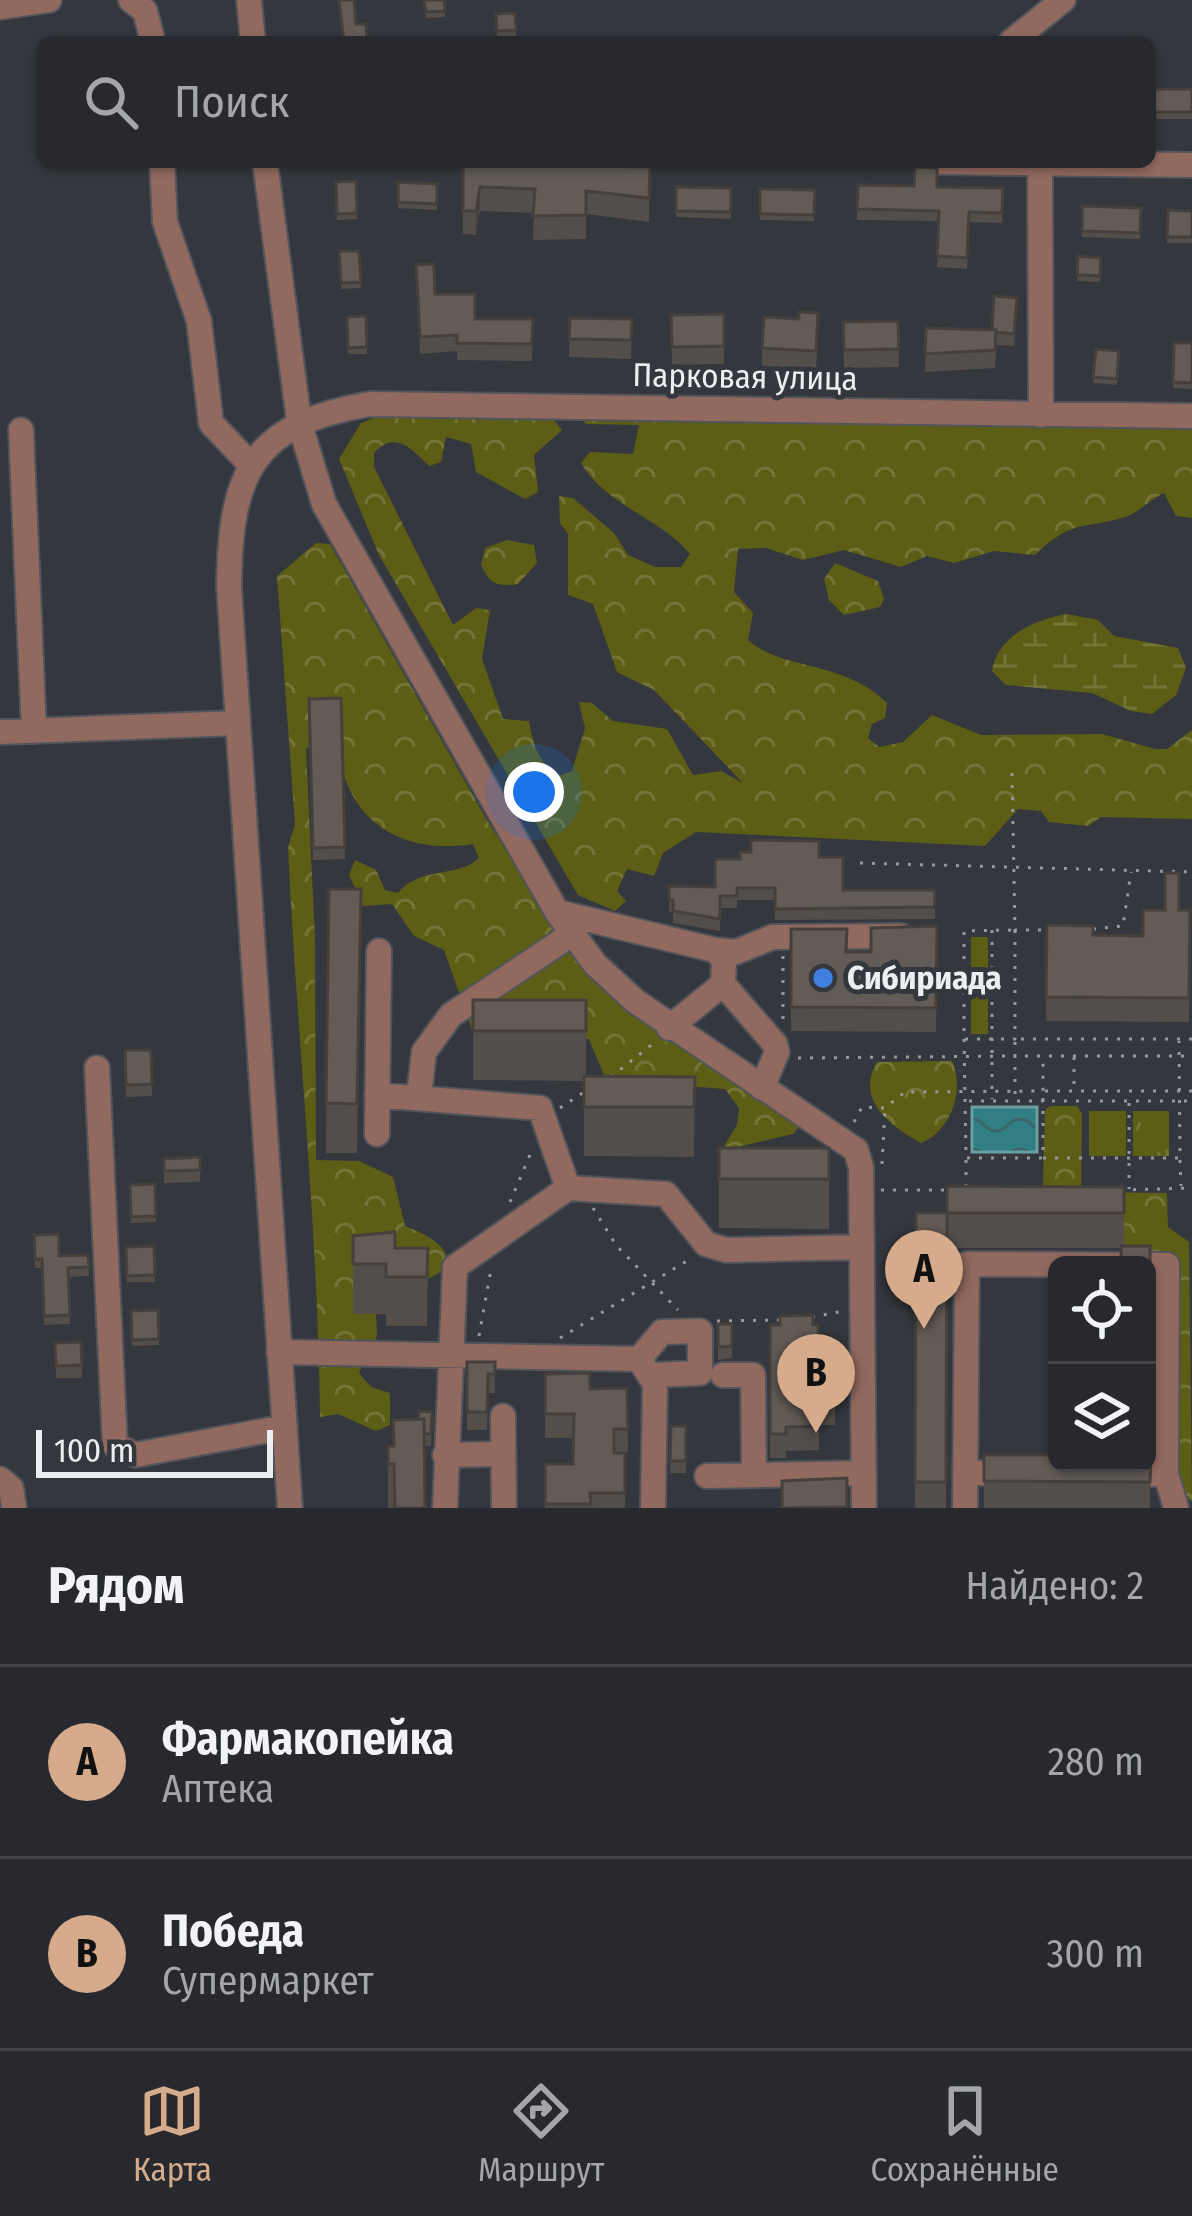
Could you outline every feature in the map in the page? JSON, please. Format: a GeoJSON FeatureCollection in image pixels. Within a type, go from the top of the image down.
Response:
{"type":"FeatureCollection","features":[{"type":"Feature","properties":{"kind":"street"},"geometry":{"type":"LineString","coordinates":[[0,7],[49,0]]}},
{"type":"Feature","properties":{"kind":"street"},"geometry":{"type":"LineString","coordinates":[[131,0],[146,11],[152,36]]}},
{"type":"Feature","properties":{"kind":"street"},"geometry":{"type":"LineString","coordinates":[[249,0],[252,36]]}},
{"type":"Feature","properties":{"kind":"street"},"geometry":{"type":"LineString","coordinates":[[1018,36],[1063,0]]}},
{"type":"Feature","properties":{"kind":"street"},"geometry":{"type":"LineString","coordinates":[[1156,165],[1192,165]]}},
{"type":"Feature","properties":{"kind":"street"},"geometry":{"type":"LineString","coordinates":[[162,168],[165,222],[199,320],[211,423],[251,465]]}},
{"type":"Feature","properties":{"kind":"street"},"geometry":{"type":"LineString","coordinates":[[266,168],[307,457],[345,547],[557,912],[595,964],[670,1028],[856,1150],[872,1190],[862,1247],[864,1508]]}},
{"type":"Feature","properties":{"kind":"street"},"geometry":{"type":"LineString","coordinates":[[1040,168],[1042,415]]}},
{"type":"Feature","properties":{"kind":"street","name":"Парковая улица"},"geometry":{"type":"LineString","coordinates":[[299,421],[370,404],[1192,416]]}},
{"type":"Feature","properties":{"kind":"street"},"geometry":{"type":"LineString","coordinates":[[290,1508],[236,723],[230,541],[251,465],[268,443],[299,421]]}},
{"type":"Feature","properties":{"kind":"street"},"geometry":{"type":"LineString","coordinates":[[22,430],[34,731]]}},
{"type":"Feature","properties":{"kind":"street"},"geometry":{"type":"LineString","coordinates":[[0,732],[236,723]]}},
{"type":"Feature","properties":{"kind":"street"},"geometry":{"type":"LineString","coordinates":[[557,912],[736,952],[762,939],[783,937],[931,935]]}},
{"type":"Feature","properties":{"kind":"street"},"geometry":{"type":"LineString","coordinates":[[419,1096],[424,1052],[451,1016],[572,934]]}},
{"type":"Feature","properties":{"kind":"street"},"geometry":{"type":"LineString","coordinates":[[715,950],[724,960],[723,984],[775,1044],[779,1057],[762,1088]]}},
{"type":"Feature","properties":{"kind":"street"},"geometry":{"type":"LineString","coordinates":[[376,1133],[380,951]]}},
{"type":"Feature","properties":{"kind":"street"},"geometry":{"type":"LineString","coordinates":[[670,1028],[723,984]]}},
{"type":"Feature","properties":{"kind":"street"},"geometry":{"type":"LineString","coordinates":[[97,1068],[115,1445],[135,1454],[285,1427]]}},
{"type":"Feature","properties":{"kind":"street"},"geometry":{"type":"LineString","coordinates":[[377,1095],[540,1108],[577,1189]]}},
{"type":"Feature","properties":{"kind":"street"},"geometry":{"type":"LineString","coordinates":[[445,1508],[455,1268],[577,1189],[666,1194],[694,1232],[712,1246],[862,1247]]}},
{"type":"Feature","properties":{"kind":"street"},"geometry":{"type":"LineString","coordinates":[[965,1508],[967,1264],[1168,1264],[1166,1474],[1176,1508]]}},
{"type":"Feature","properties":{"kind":"street"},"geometry":{"type":"LineString","coordinates":[[279,1352],[551,1357],[645,1367],[700,1373],[690,1329],[662,1332],[645,1367],[653,1508]]}},
{"type":"Feature","properties":{"kind":"street"},"geometry":{"type":"LineString","coordinates":[[723,1375],[753,1375],[754,1475]]}},
{"type":"Feature","properties":{"kind":"street"},"geometry":{"type":"LineString","coordinates":[[503,1416],[504,1505]]}},
{"type":"Feature","properties":{"kind":"street"},"geometry":{"type":"LineString","coordinates":[[445,1455],[503,1454]]}},
{"type":"Feature","properties":{"kind":"street"},"geometry":{"type":"LineString","coordinates":[[707,1476],[863,1473]]}},
{"type":"Feature","properties":{"kind":"street"},"geometry":{"type":"LineString","coordinates":[[965,1473],[1032,1474]]}},
{"type":"Feature","properties":{"kind":"street"},"geometry":{"type":"LineString","coordinates":[[1100,1474],[1166,1474]]}},
{"type":"Feature","properties":{"kind":"street"},"geometry":{"type":"LineString","coordinates":[[0,1479],[11,1488],[14,1508]]}},
{"type":"Feature","properties":{"kind":"path"},"geometry":{"type":"LineString","coordinates":[[1012,772],[1015,1101]]}},
{"type":"Feature","properties":{"kind":"path"},"geometry":{"type":"LineString","coordinates":[[860,863],[1192,872]]}},
{"type":"Feature","properties":{"kind":"path"},"geometry":{"type":"LineString","coordinates":[[1077,929],[1123,926],[1131,870]]}},
{"type":"Feature","properties":{"kind":"path"},"geometry":{"type":"LineString","coordinates":[[992,930],[992,1101]]}},
{"type":"Feature","properties":{"kind":"path"},"geometry":{"type":"LineString","coordinates":[[885,1108],[872,1190],[966,1190],[964,931],[1056,930]]}},
{"type":"Feature","properties":{"kind":"path"},"geometry":{"type":"LineString","coordinates":[[783,937],[779,1057],[1192,1056]]}},
{"type":"Feature","properties":{"kind":"path"},"geometry":{"type":"LineString","coordinates":[[964,1039],[1192,1039]]}},
{"type":"Feature","properties":{"kind":"path"},"geometry":{"type":"LineString","coordinates":[[1179,1039],[1181,1188]]}},
{"type":"Feature","properties":{"kind":"path"},"geometry":{"type":"LineString","coordinates":[[1042,1056],[1042,1158]]}},
{"type":"Feature","properties":{"kind":"path"},"geometry":{"type":"LineString","coordinates":[[1074,1056],[1074,1091]]}},
{"type":"Feature","properties":{"kind":"path"},"geometry":{"type":"LineString","coordinates":[[845,1141],[862,1107],[885,1108],[905,1092],[1192,1091]]}},
{"type":"Feature","properties":{"kind":"path"},"geometry":{"type":"LineString","coordinates":[[966,1101],[1192,1101]]}},
{"type":"Feature","properties":{"kind":"path"},"geometry":{"type":"LineString","coordinates":[[1129,1101],[1129,1190]]}},
{"type":"Feature","properties":{"kind":"path"},"geometry":{"type":"LineString","coordinates":[[966,1158],[1180,1158]]}},
{"type":"Feature","properties":{"kind":"path"},"geometry":{"type":"LineString","coordinates":[[1106,1190],[1192,1188]]}},
{"type":"Feature","properties":{"kind":"path"},"geometry":{"type":"LineString","coordinates":[[577,1189],[616,1245],[676,1303],[690,1329],[731,1319],[797,1321],[863,1310]]}},
{"type":"Feature","properties":{"kind":"path"},"geometry":{"type":"LineString","coordinates":[[551,1357],[561,1336],[712,1246]]}},
{"type":"Feature","properties":{"kind":"green space"},"geometry":{"type":"Polygon","coordinates":[[[515,415],[553,419],[562,430],[534,455],[538,492],[525,499],[476,472],[471,444],[446,437],[441,462],[429,466],[410,448],[396,443],[374,453],[374,467],[453,625],[476,608],[490,610],[482,659],[503,719],[529,721],[538,752],[559,776],[572,771],[585,728],[579,702],[592,703],[613,721],[667,729],[693,775],[721,771],[743,783],[654,690],[617,672],[593,604],[568,595],[568,534],[560,523],[559,496],[573,498],[614,533],[628,555],[655,567],[681,567],[690,554],[619,502],[581,463],[590,452],[633,454],[639,425],[586,424],[579,415],[1192,426],[1192,518],[1176,516],[1164,493],[1128,516],[1068,531],[1035,555],[994,551],[954,563],[927,556],[901,567],[844,550],[803,560],[766,548],[738,549],[734,592],[753,613],[748,640],[778,657],[852,679],[887,703],[885,718],[872,724],[868,738],[879,747],[903,742],[932,715],[981,735],[1102,734],[1155,749],[1167,749],[1192,730],[1192,819],[1101,817],[1088,826],[1049,822],[1041,811],[1018,809],[985,846],[696,832],[663,853],[654,876],[627,869],[617,891],[626,901],[615,911],[578,895],[379,555],[339,459],[361,423],[374,418],[515,415]]]}},
{"type":"Feature","properties":{"kind":"green space"},"geometry":{"type":"Polygon","coordinates":[[[507,540],[534,545],[537,563],[518,584],[495,583],[481,564],[485,548],[507,540]]]}},
{"type":"Feature","properties":{"kind":"green space"},"geometry":{"type":"Polygon","coordinates":[[[316,543],[330,544],[487,820],[576,961],[625,1006],[800,1126],[793,1134],[721,1151],[737,1125],[739,1108],[725,1089],[606,1080],[589,1039],[475,1038],[444,950],[414,936],[392,904],[363,906],[349,875],[355,860],[376,870],[385,890],[398,893],[417,879],[470,864],[479,858],[473,844],[422,844],[391,833],[365,813],[326,748],[318,742],[306,749],[315,938],[316,1160],[359,1161],[393,1177],[405,1226],[439,1245],[449,1265],[353,1314],[376,1314],[377,1336],[359,1373],[371,1387],[390,1393],[390,1425],[376,1431],[338,1414],[320,1417],[288,848],[295,824],[277,576],[316,543]]]}},
{"type":"Feature","properties":{"kind":"green space"},"geometry":{"type":"Polygon","coordinates":[[[835,563],[878,581],[884,599],[880,607],[844,615],[829,600],[824,579],[835,563]]]}},
{"type":"Feature","properties":{"kind":"green space"},"geometry":{"type":"Polygon","coordinates":[[[1067,614],[1098,620],[1114,636],[1178,648],[1186,668],[1176,695],[1152,714],[1131,711],[1092,693],[1006,685],[992,671],[1001,648],[1020,631],[1067,614]]]}},
{"type":"Feature","properties":{"kind":"green space"},"geometry":{"type":"Polygon","coordinates":[[[971,937],[988,937],[988,1034],[971,1034],[971,937]]]}},
{"type":"Feature","properties":{"kind":"green space"},"geometry":{"type":"Polygon","coordinates":[[[952,1061],[957,1084],[953,1108],[940,1129],[921,1143],[888,1120],[873,1100],[871,1076],[877,1062],[952,1061]]]}},
{"type":"Feature","properties":{"kind":"green space"},"geometry":{"type":"Polygon","coordinates":[[[1077,1106],[1082,1114],[1081,1186],[1087,1192],[1167,1193],[1168,1227],[1189,1242],[1192,1501],[1184,1496],[1178,1474],[1166,1253],[1124,1249],[1124,1204],[1038,1189],[1043,1184],[1045,1110],[1077,1106]]]}},
{"type":"Feature","properties":{"kind":"green space"},"geometry":{"type":"Polygon","coordinates":[[[1089,1111],[1126,1111],[1126,1156],[1089,1156],[1089,1111]]]}},
{"type":"Feature","properties":{"kind":"green space"},"geometry":{"type":"Polygon","coordinates":[[[1133,1111],[1169,1111],[1169,1156],[1133,1156],[1133,1111]]]}},
{"type":"Feature","properties":{"kind":"water"},"geometry":{"type":"Polygon","coordinates":[[[972,1107],[1037,1107],[1037,1152],[972,1152],[972,1107]]]}},
{"type":"Feature","properties":{"kind":"building"},"geometry":{"type":"Polygon","coordinates":[[[339,0],[354,0],[356,24],[366,24],[367,36],[343,36],[339,0]]]}},
{"type":"Feature","properties":{"kind":"building"},"geometry":{"type":"Polygon","coordinates":[[[424,0],[444,0],[445,11],[426,12],[424,0]]]}},
{"type":"Feature","properties":{"kind":"building"},"geometry":{"type":"Polygon","coordinates":[[[515,13],[516,30],[497,31],[496,14],[515,13]]]}},
{"type":"Feature","properties":{"kind":"building"},"geometry":{"type":"Polygon","coordinates":[[[1156,89],[1192,89],[1192,112],[1156,112],[1156,89]]]}},
{"type":"Feature","properties":{"kind":"building"},"geometry":{"type":"Polygon","coordinates":[[[463,168],[650,168],[649,198],[586,191],[586,215],[533,216],[535,189],[480,187],[476,211],[463,211],[463,168]]]}},
{"type":"Feature","properties":{"kind":"building"},"geometry":{"type":"Polygon","coordinates":[[[915,168],[937,168],[937,187],[1003,188],[1002,213],[969,212],[967,258],[937,256],[939,211],[857,209],[858,185],[914,186],[915,168]]]}},
{"type":"Feature","properties":{"kind":"building"},"geometry":{"type":"Polygon","coordinates":[[[356,181],[357,213],[337,214],[336,182],[356,181]]]}},
{"type":"Feature","properties":{"kind":"building"},"geometry":{"type":"Polygon","coordinates":[[[398,182],[437,184],[437,204],[398,202],[398,182]]]}},
{"type":"Feature","properties":{"kind":"building"},"geometry":{"type":"Polygon","coordinates":[[[676,187],[731,188],[731,212],[676,211],[676,187]]]}},
{"type":"Feature","properties":{"kind":"building"},"geometry":{"type":"Polygon","coordinates":[[[760,189],[815,190],[814,215],[760,214],[760,189]]]}},
{"type":"Feature","properties":{"kind":"building"},"geometry":{"type":"Polygon","coordinates":[[[1082,206],[1141,208],[1140,233],[1082,231],[1082,206]]]}},
{"type":"Feature","properties":{"kind":"building"},"geometry":{"type":"Polygon","coordinates":[[[1168,210],[1192,211],[1192,237],[1167,237],[1168,210]]]}},
{"type":"Feature","properties":{"kind":"building"},"geometry":{"type":"Polygon","coordinates":[[[339,251],[359,251],[361,282],[341,283],[339,251]]]}},
{"type":"Feature","properties":{"kind":"building"},"geometry":{"type":"Polygon","coordinates":[[[1078,256],[1101,258],[1100,276],[1077,275],[1078,256]]]}},
{"type":"Feature","properties":{"kind":"building"},"geometry":{"type":"Polygon","coordinates":[[[434,264],[435,294],[475,294],[475,319],[533,319],[532,344],[457,343],[457,335],[420,337],[416,265],[434,264]]]}},
{"type":"Feature","properties":{"kind":"building"},"geometry":{"type":"Polygon","coordinates":[[[994,296],[1017,298],[1014,334],[992,330],[994,296]]]}},
{"type":"Feature","properties":{"kind":"building"},"geometry":{"type":"Polygon","coordinates":[[[799,312],[818,313],[816,351],[762,348],[764,317],[799,319],[799,312]]]}},
{"type":"Feature","properties":{"kind":"building"},"geometry":{"type":"Polygon","coordinates":[[[724,314],[724,346],[672,347],[671,315],[724,314]]]}},
{"type":"Feature","properties":{"kind":"building"},"geometry":{"type":"Polygon","coordinates":[[[366,316],[367,347],[348,348],[347,317],[366,316]]]}},
{"type":"Feature","properties":{"kind":"building"},"geometry":{"type":"Polygon","coordinates":[[[570,318],[632,319],[631,340],[569,339],[570,318]]]}},
{"type":"Feature","properties":{"kind":"building"},"geometry":{"type":"Polygon","coordinates":[[[898,321],[899,349],[844,350],[843,322],[898,321]]]}},
{"type":"Feature","properties":{"kind":"building"},"geometry":{"type":"Polygon","coordinates":[[[926,328],[996,330],[995,350],[925,354],[926,328]]]}},
{"type":"Feature","properties":{"kind":"building"},"geometry":{"type":"Polygon","coordinates":[[[1174,343],[1192,343],[1192,383],[1173,382],[1174,343]]]}},
{"type":"Feature","properties":{"kind":"building"},"geometry":{"type":"Polygon","coordinates":[[[1096,349],[1119,351],[1117,379],[1093,377],[1096,349]]]}},
{"type":"Feature","properties":{"kind":"building"},"geometry":{"type":"Polygon","coordinates":[[[341,698],[345,847],[313,848],[309,699],[341,698]]]}},
{"type":"Feature","properties":{"kind":"building"},"geometry":{"type":"Polygon","coordinates":[[[751,840],[819,841],[819,857],[843,857],[843,890],[935,890],[935,907],[775,909],[775,888],[737,888],[737,896],[720,896],[720,919],[673,911],[669,886],[715,887],[715,859],[740,859],[740,852],[751,852],[751,840]]]}},
{"type":"Feature","properties":{"kind":"building"},"geometry":{"type":"Polygon","coordinates":[[[1165,873],[1179,873],[1179,910],[1190,910],[1189,998],[1046,997],[1047,925],[1093,926],[1093,935],[1143,936],[1143,910],[1165,910],[1165,873]]]}},
{"type":"Feature","properties":{"kind":"building"},"geometry":{"type":"Polygon","coordinates":[[[329,889],[361,889],[357,1104],[326,1103],[329,889]]]}},
{"type":"Feature","properties":{"kind":"building"},"geometry":{"type":"Polygon","coordinates":[[[937,926],[936,1008],[791,1007],[791,929],[847,929],[846,952],[871,952],[871,928],[937,926]]]}},
{"type":"Feature","properties":{"kind":"building"},"geometry":{"type":"Polygon","coordinates":[[[473,1000],[586,1000],[586,1031],[473,1031],[473,1000]]]}},
{"type":"Feature","properties":{"kind":"building"},"geometry":{"type":"Polygon","coordinates":[[[125,1050],[151,1050],[152,1084],[126,1085],[125,1050]]]}},
{"type":"Feature","properties":{"kind":"building"},"geometry":{"type":"Polygon","coordinates":[[[584,1076],[695,1077],[694,1107],[584,1107],[584,1076]]]}},
{"type":"Feature","properties":{"kind":"building"},"geometry":{"type":"Polygon","coordinates":[[[719,1148],[829,1148],[829,1179],[719,1179],[719,1148]]]}},
{"type":"Feature","properties":{"kind":"building"},"geometry":{"type":"Polygon","coordinates":[[[200,1157],[200,1170],[164,1171],[164,1159],[200,1157]]]}},
{"type":"Feature","properties":{"kind":"building"},"geometry":{"type":"Polygon","coordinates":[[[155,1184],[156,1216],[131,1217],[130,1185],[155,1184]]]}},
{"type":"Feature","properties":{"kind":"building"},"geometry":{"type":"Polygon","coordinates":[[[947,1186],[1124,1187],[1124,1213],[947,1213],[947,1186]]]}},
{"type":"Feature","properties":{"kind":"building"},"geometry":{"type":"Polygon","coordinates":[[[916,1213],[947,1213],[946,1482],[915,1482],[916,1213]]]}},
{"type":"Feature","properties":{"kind":"building"},"geometry":{"type":"Polygon","coordinates":[[[395,1232],[395,1248],[428,1248],[427,1277],[386,1277],[386,1264],[353,1264],[353,1236],[395,1232]]]}},
{"type":"Feature","properties":{"kind":"building"},"geometry":{"type":"Polygon","coordinates":[[[59,1234],[59,1256],[88,1255],[89,1267],[68,1268],[70,1315],[44,1316],[42,1259],[35,1259],[34,1235],[59,1234]]]}},
{"type":"Feature","properties":{"kind":"building"},"geometry":{"type":"Polygon","coordinates":[[[154,1246],[155,1275],[127,1276],[126,1247],[154,1246]]]}},
{"type":"Feature","properties":{"kind":"building"},"geometry":{"type":"Polygon","coordinates":[[[1121,1246],[1150,1246],[1150,1256],[1121,1256],[1121,1246]]]}},
{"type":"Feature","properties":{"kind":"building"},"geometry":{"type":"Polygon","coordinates":[[[158,1310],[159,1339],[132,1340],[131,1311],[158,1310]]]}},
{"type":"Feature","properties":{"kind":"building"},"geometry":{"type":"Polygon","coordinates":[[[813,1315],[813,1325],[818,1325],[819,1381],[834,1381],[835,1401],[819,1401],[819,1426],[786,1427],[786,1434],[770,1434],[770,1325],[780,1325],[780,1316],[813,1315]]]}},
{"type":"Feature","properties":{"kind":"building"},"geometry":{"type":"Polygon","coordinates":[[[718,1324],[732,1324],[732,1346],[718,1347],[718,1324]]]}},
{"type":"Feature","properties":{"kind":"building"},"geometry":{"type":"Polygon","coordinates":[[[81,1342],[82,1365],[56,1366],[55,1343],[81,1342]]]}},
{"type":"Feature","properties":{"kind":"building"},"geometry":{"type":"Polygon","coordinates":[[[467,1362],[495,1362],[495,1374],[488,1374],[487,1412],[467,1412],[467,1362]]]}},
{"type":"Feature","properties":{"kind":"building"},"geometry":{"type":"Polygon","coordinates":[[[590,1373],[590,1389],[627,1388],[628,1429],[614,1429],[614,1453],[625,1453],[625,1493],[590,1493],[591,1504],[545,1504],[545,1464],[573,1464],[574,1414],[545,1414],[545,1374],[590,1373]]]}},
{"type":"Feature","properties":{"kind":"building"},"geometry":{"type":"Polygon","coordinates":[[[419,1411],[432,1412],[431,1434],[424,1434],[419,1411]]]}},
{"type":"Feature","properties":{"kind":"building"},"geometry":{"type":"Polygon","coordinates":[[[424,1419],[425,1508],[395,1508],[394,1464],[388,1464],[388,1446],[394,1446],[393,1420],[424,1419]]]}},
{"type":"Feature","properties":{"kind":"building"},"geometry":{"type":"Polygon","coordinates":[[[671,1426],[686,1426],[686,1461],[670,1461],[671,1426]]]}},
{"type":"Feature","properties":{"kind":"building"},"geometry":{"type":"Polygon","coordinates":[[[984,1455],[1048,1455],[1048,1472],[1150,1472],[1150,1482],[984,1481],[984,1455]]]}},
{"type":"Feature","properties":{"kind":"building"},"geometry":{"type":"Polygon","coordinates":[[[847,1478],[847,1507],[782,1508],[782,1481],[847,1478]]]}},
{"type":"Feature","properties":{"kind":"place","name":"Сибириада"},"geometry":{"type":"Point","coordinates":[823,978]}},
{"type":"Feature","properties":{"kind":"place","name":"Фармакопейка"},"geometry":{"type":"Point","coordinates":[924,1329]}},
{"type":"Feature","properties":{"kind":"place","name":"Победа"},"geometry":{"type":"Point","coordinates":[816,1433]}}]}
